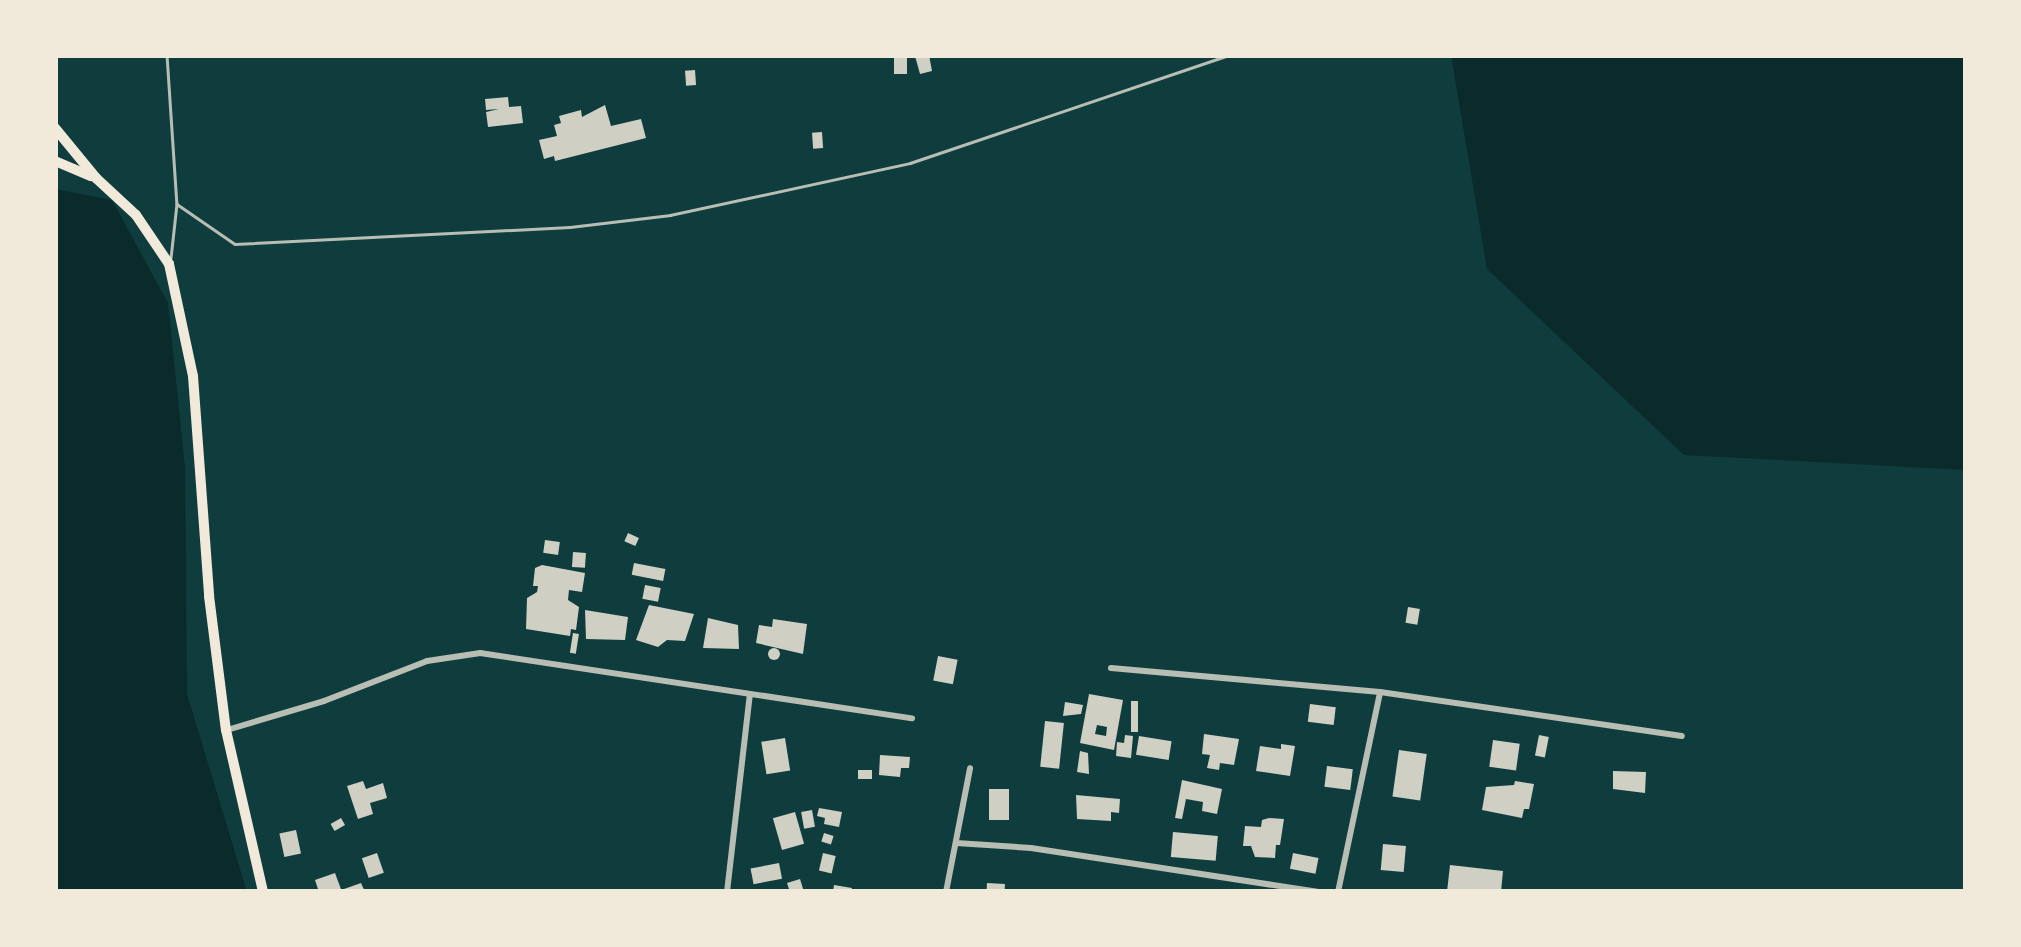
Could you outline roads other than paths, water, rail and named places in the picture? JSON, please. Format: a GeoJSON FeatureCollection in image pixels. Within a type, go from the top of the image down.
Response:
{"type":"FeatureCollection","features":[{"type":"Feature","properties":{"kind":"highway"},"geometry":{"type":"LineString","coordinates":[[55,128],[96,178],[136,216],[169,264],[193,376],[208,596],[226,730],[263,892]]}},
{"type":"Feature","properties":{"kind":"highway"},"geometry":{"type":"LineString","coordinates":[[55,161],[96,178]]}},
{"type":"Feature","properties":{"kind":"street"},"geometry":{"type":"LineString","coordinates":[[226,730],[324,700],[427,661],[467,654],[525,656],[912,718]]}},
{"type":"Feature","properties":{"kind":"street"},"geometry":{"type":"LineString","coordinates":[[1111,668],[1380,692],[1682,736]]}},
{"type":"Feature","properties":{"kind":"street"},"geometry":{"type":"LineString","coordinates":[[1338,892],[1380,692]]}},
{"type":"Feature","properties":{"kind":"street"},"geometry":{"type":"LineString","coordinates":[[726,892],[750,694]]}},
{"type":"Feature","properties":{"kind":"street"},"geometry":{"type":"LineString","coordinates":[[946,892],[970,768]]}},
{"type":"Feature","properties":{"kind":"street"},"geometry":{"type":"LineString","coordinates":[[956,843],[1106,858],[1318,892]]}},
{"type":"Feature","properties":{"kind":"lane"},"geometry":{"type":"LineString","coordinates":[[167,55],[178,204],[169,264]]}},
{"type":"Feature","properties":{"kind":"lane"},"geometry":{"type":"LineString","coordinates":[[178,204],[234,244],[570,227],[670,214],[910,163],[1229,55]]}},
{"type":"Feature","properties":{"kind":"water"},"geometry":{"type":"Polygon","coordinates":[[[1451,55],[1966,55],[1966,470],[1684,455],[1487,269],[1451,55]]]}},
{"type":"Feature","properties":{"kind":"water"},"geometry":{"type":"Polygon","coordinates":[[[55,189],[112,200],[168,303],[185,467],[187,694],[247,892],[55,892],[55,189]]]}}]}
